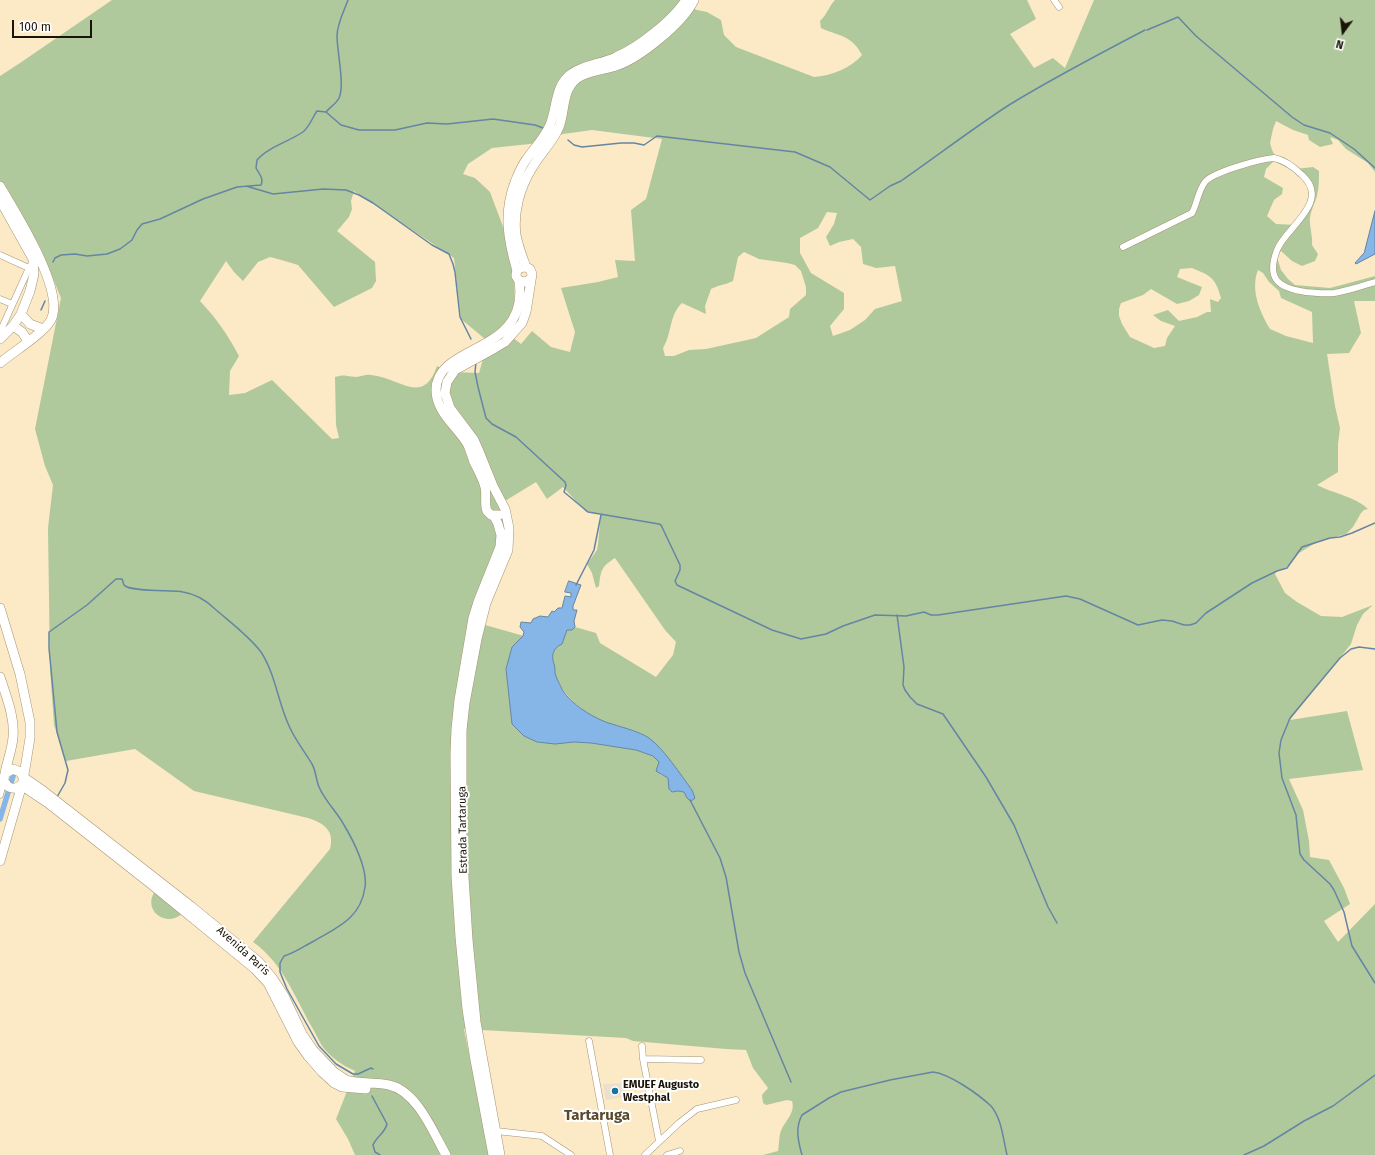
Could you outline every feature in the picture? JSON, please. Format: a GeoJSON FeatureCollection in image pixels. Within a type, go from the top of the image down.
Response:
{"type":"FeatureCollection","features":[{"type":"Feature","properties":{"kind":"street"},"geometry":{"type":"LineString","coordinates":[[686,0],[664,24],[627,51],[616,58],[583,67],[570,74],[563,81],[559,88],[555,108],[547,131],[518,174],[510,198],[507,222],[517,271],[516,276],[520,281],[521,289],[519,306],[512,322],[498,336],[446,367],[441,373],[437,384],[437,396],[442,410],[461,435],[471,452],[484,486],[487,511],[494,516],[500,514],[505,509],[493,486],[474,440],[450,408],[446,399],[445,388],[450,376],[455,370],[504,342],[522,323],[526,312],[531,271],[526,267],[516,235],[515,222],[518,201],[523,185],[532,167],[550,144],[559,127],[569,88],[576,79],[592,72],[628,61],[645,50],[685,15],[694,0]]}},
{"type":"Feature","properties":{"kind":"street"},"geometry":{"type":"LineString","coordinates":[[1054,0],[1059,7]]}},
{"type":"Feature","properties":{"kind":"street"},"geometry":{"type":"LineString","coordinates":[[1123,247],[1192,214],[1202,187],[1208,179],[1232,168],[1274,158],[1288,165],[1305,178],[1309,183],[1311,194],[1306,212],[1282,240],[1277,251],[1273,266],[1277,282],[1292,289],[1318,293],[1334,293],[1375,282]]}},
{"type":"Feature","properties":{"kind":"street"},"geometry":{"type":"LineString","coordinates":[[0,186],[36,251],[51,288],[54,314],[51,321],[43,329],[0,363]]}},
{"type":"Feature","properties":{"kind":"street"},"geometry":{"type":"LineString","coordinates":[[0,200],[34,274],[32,285],[21,314],[0,339]]}},
{"type":"Feature","properties":{"kind":"street"},"geometry":{"type":"LineString","coordinates":[[0,255],[31,265]]}},
{"type":"Feature","properties":{"kind":"street"},"geometry":{"type":"LineString","coordinates":[[0,332],[31,265]]}},
{"type":"Feature","properties":{"kind":"street"},"geometry":{"type":"LineString","coordinates":[[517,271],[519,268],[526,267]]}},
{"type":"Feature","properties":{"kind":"street"},"geometry":{"type":"LineString","coordinates":[[520,281],[525,282],[530,279]]}},
{"type":"Feature","properties":{"kind":"street"},"geometry":{"type":"LineString","coordinates":[[0,299],[12,304]]}},
{"type":"Feature","properties":{"kind":"street"},"geometry":{"type":"LineString","coordinates":[[21,314],[30,324],[43,329]]}},
{"type":"Feature","properties":{"kind":"street"},"geometry":{"type":"LineString","coordinates":[[12,326],[22,332],[28,341]]}},
{"type":"Feature","properties":{"kind":"street"},"geometry":{"type":"LineString","coordinates":[[486,503],[492,499],[500,499]]}},
{"type":"Feature","properties":{"kind":"street","name":"Estrada Tartaruga"},"geometry":{"type":"LineString","coordinates":[[500,1155],[476,1022],[468,940],[462,846],[462,730],[465,703],[481,620],[486,603],[508,550],[509,528],[505,509]]}},
{"type":"Feature","properties":{"kind":"street","name":"Estrada Tartaruga"},"geometry":{"type":"LineString","coordinates":[[494,516],[501,535],[500,547],[473,618],[459,700],[455,753],[456,876],[460,937],[467,1009],[494,1155]]}},
{"type":"Feature","properties":{"kind":"street"},"geometry":{"type":"LineString","coordinates":[[0,608],[20,674],[30,722],[30,738],[22,781],[0,861]]}},
{"type":"Feature","properties":{"kind":"street"},"geometry":{"type":"LineString","coordinates":[[0,676],[11,714],[13,727],[13,738],[0,796]]}},
{"type":"Feature","properties":{"kind":"street"},"geometry":{"type":"LineString","coordinates":[[16,769],[20,772],[22,781],[16,788],[11,788],[6,785],[5,777],[10,770],[16,769]]}},
{"type":"Feature","properties":{"kind":"street","name":"Avenida Paris"},"geometry":{"type":"LineString","coordinates":[[22,781],[152,884],[255,969],[268,983],[298,1042],[328,1079],[342,1087],[392,1091],[406,1100],[440,1155]]}},
{"type":"Feature","properties":{"kind":"street","name":"Avenida Paris"},"geometry":{"type":"LineString","coordinates":[[22,781],[140,866],[258,961],[273,979],[284,996],[302,1034],[313,1050],[334,1072],[346,1080],[389,1085],[408,1094],[425,1118],[446,1155]]}},
{"type":"Feature","properties":{"kind":"street"},"geometry":{"type":"LineString","coordinates":[[590,1041],[610,1155]]}},
{"type":"Feature","properties":{"kind":"street"},"geometry":{"type":"LineString","coordinates":[[642,1046],[643,1060],[659,1141]]}},
{"type":"Feature","properties":{"kind":"street"},"geometry":{"type":"LineString","coordinates":[[643,1060],[701,1060]]}},
{"type":"Feature","properties":{"kind":"street"},"geometry":{"type":"LineString","coordinates":[[645,1155],[659,1141],[697,1109],[736,1100]]}},
{"type":"Feature","properties":{"kind":"street"},"geometry":{"type":"LineString","coordinates":[[496,1131],[542,1136],[571,1155]]}},
{"type":"Feature","properties":{"kind":"street"},"geometry":{"type":"LineString","coordinates":[[666,1155],[680,1151]]}},
{"type":"Feature","properties":{"kind":"shaded area","name":"EMUEF Augusto Westphal"},"geometry":{"type":"Polygon","coordinates":[[[624,1083],[626,1097],[606,1100],[603,1084],[624,1083]]]}},
{"type":"Feature","properties":{"kind":"green space"},"geometry":{"type":"Polygon","coordinates":[[[112,0],[682,0],[681,3],[697,10],[707,12],[721,20],[724,35],[736,47],[814,77],[827,75],[840,70],[852,64],[862,55],[854,43],[844,37],[821,28],[820,21],[835,0],[1027,0],[1036,19],[1010,34],[1034,68],[1053,58],[1065,68],[1094,0],[1375,0],[1375,172],[1368,163],[1346,149],[1338,140],[1330,137],[1333,144],[1320,147],[1309,140],[1308,135],[1293,130],[1276,121],[1270,143],[1275,156],[1296,169],[1313,167],[1319,171],[1318,193],[1310,217],[1312,245],[1318,254],[1315,261],[1302,266],[1292,261],[1281,251],[1277,257],[1281,270],[1288,279],[1295,285],[1330,288],[1375,276],[1375,301],[1354,301],[1361,333],[1349,353],[1327,354],[1340,428],[1338,444],[1338,472],[1317,485],[1357,501],[1368,509],[1361,513],[1353,527],[1346,534],[1317,542],[1299,553],[1290,564],[1284,569],[1276,571],[1275,574],[1285,593],[1321,616],[1342,617],[1373,605],[1363,614],[1357,625],[1351,644],[1290,720],[1347,711],[1363,770],[1289,779],[1303,810],[1309,841],[1310,857],[1329,860],[1344,888],[1350,904],[1324,921],[1338,942],[1375,904],[1375,1155],[763,1155],[778,1151],[780,1134],[791,1114],[793,1106],[792,1101],[787,1100],[766,1105],[763,1103],[762,1095],[768,1088],[753,1068],[746,1050],[633,1041],[626,1038],[464,1029],[490,1155],[355,1155],[348,1139],[336,1119],[355,1071],[337,1061],[325,1050],[288,982],[272,960],[253,942],[330,849],[331,837],[327,829],[319,822],[308,818],[194,791],[135,749],[66,761],[54,725],[50,668],[48,528],[53,485],[45,466],[35,429],[61,298],[40,247],[0,183],[0,76],[112,0]],[[592,130],[563,134],[539,143],[492,148],[468,164],[463,174],[475,178],[490,192],[505,232],[514,278],[515,310],[502,329],[521,344],[532,331],[551,347],[570,352],[575,332],[561,288],[618,277],[615,260],[635,261],[631,210],[646,199],[662,139],[592,130]],[[1274,161],[1266,169],[1264,177],[1283,188],[1282,194],[1274,200],[1267,216],[1276,224],[1297,225],[1309,195],[1309,189],[1304,178],[1274,161]],[[354,191],[351,201],[352,209],[349,217],[337,231],[375,262],[376,281],[372,288],[334,307],[298,265],[270,257],[258,262],[243,281],[226,261],[200,301],[231,341],[239,356],[230,371],[229,395],[245,393],[272,380],[332,439],[339,438],[336,425],[335,377],[371,375],[409,387],[417,387],[425,385],[431,378],[437,366],[451,372],[479,373],[483,359],[485,339],[461,319],[454,258],[354,191]],[[827,212],[818,228],[800,238],[800,253],[811,273],[844,293],[844,309],[830,326],[833,336],[850,330],[865,320],[875,309],[902,301],[895,266],[876,268],[863,264],[861,247],[853,239],[839,242],[830,246],[826,237],[834,224],[837,213],[827,212]],[[744,252],[738,257],[733,281],[711,289],[705,306],[706,314],[682,303],[675,313],[666,343],[663,348],[665,356],[674,356],[689,350],[706,349],[756,338],[789,317],[790,309],[806,295],[806,287],[801,271],[795,265],[759,259],[744,252]],[[1192,268],[1180,269],[1177,277],[1202,287],[1199,295],[1189,301],[1177,304],[1151,289],[1143,295],[1121,303],[1119,316],[1130,337],[1154,348],[1165,346],[1167,338],[1175,326],[1161,321],[1153,315],[1168,310],[1179,321],[1197,317],[1207,312],[1211,312],[1210,299],[1218,302],[1221,298],[1214,281],[1204,273],[1192,268]],[[1258,270],[1255,285],[1257,301],[1270,329],[1286,336],[1313,343],[1312,312],[1281,298],[1279,291],[1269,282],[1263,273],[1258,270]],[[536,482],[505,501],[512,518],[513,538],[511,553],[491,599],[485,625],[524,636],[512,647],[506,669],[512,724],[524,736],[541,743],[591,743],[636,750],[653,756],[659,762],[660,774],[668,778],[672,792],[684,792],[687,798],[695,798],[692,790],[661,749],[639,733],[606,723],[586,713],[569,697],[556,678],[553,667],[553,653],[567,630],[572,630],[575,627],[596,633],[600,643],[656,677],[673,655],[676,642],[665,630],[615,558],[602,569],[599,586],[596,588],[592,573],[587,564],[597,550],[601,514],[586,512],[563,487],[547,499],[536,482]]]}},
{"type":"Feature","properties":{"kind":"green space"},"geometry":{"type":"Polygon","coordinates":[[[155,891],[183,913],[170,919],[163,918],[158,915],[154,911],[152,905],[152,898],[155,891]]]}},
{"type":"Feature","properties":{"kind":"water"},"geometry":{"type":"Polygon","coordinates":[[[1375,211],[1375,254],[1356,264],[1355,263],[1364,253],[1375,211]]]}},
{"type":"Feature","properties":{"kind":"water"},"geometry":{"type":"Polygon","coordinates":[[[569,581],[581,585],[573,606],[573,610],[577,610],[574,621],[575,627],[572,630],[567,630],[562,644],[555,650],[553,655],[555,673],[561,687],[576,705],[591,715],[606,722],[640,733],[655,743],[672,762],[692,790],[695,798],[691,801],[687,798],[684,792],[672,792],[669,789],[668,778],[656,771],[659,762],[653,756],[636,750],[591,743],[574,742],[555,744],[537,742],[524,736],[512,724],[506,669],[512,647],[523,636],[524,632],[520,627],[521,622],[531,623],[533,619],[540,616],[548,617],[552,611],[554,612],[558,608],[562,608],[565,596],[571,597],[571,593],[565,592],[569,581]]]}},
{"type":"Feature","properties":{"kind":"waterway"},"geometry":{"type":"LineString","coordinates":[[326,112],[335,104],[341,93],[337,31],[348,0]]}},
{"type":"Feature","properties":{"kind":"waterway"},"geometry":{"type":"LineString","coordinates":[[1147,30],[1178,17],[1196,36],[1292,117],[1304,125],[1330,133],[1354,149],[1375,168]]}},
{"type":"Feature","properties":{"kind":"waterway"},"geometry":{"type":"LineString","coordinates":[[568,140],[574,145],[582,147],[621,143],[644,145],[657,136],[795,152],[830,167],[870,200],[890,186],[901,181],[1009,105],[1093,57],[1145,30]]}},
{"type":"Feature","properties":{"kind":"waterway"},"geometry":{"type":"LineString","coordinates":[[53,262],[55,258],[61,255],[75,254],[87,256],[107,254],[120,249],[132,240],[142,224],[160,219],[203,199],[237,187],[261,185],[262,178],[256,168],[257,160],[267,151],[303,132],[317,111],[326,112],[341,125],[359,130],[395,130],[427,123],[447,124],[493,119],[535,125],[543,128]]}},
{"type":"Feature","properties":{"kind":"waterway"},"geometry":{"type":"LineString","coordinates":[[246,186],[273,194],[323,189],[346,190],[373,203],[432,245],[449,254],[455,272],[460,317],[471,339]]}},
{"type":"Feature","properties":{"kind":"waterway"},"geometry":{"type":"LineString","coordinates":[[41,310],[45,301]]}},
{"type":"Feature","properties":{"kind":"waterway"},"geometry":{"type":"LineString","coordinates":[[476,362],[475,372],[486,418],[492,424],[516,437],[565,482],[566,485],[564,492],[588,512],[661,525],[680,565],[680,570],[675,581],[677,585],[772,630],[801,639],[826,634],[843,626],[875,615],[906,616],[924,612],[931,615],[938,615],[1066,596],[1080,599],[1138,625],[1162,620],[1190,625],[1196,623],[1206,613],[1252,583],[1287,568],[1302,547],[1330,538],[1340,537],[1375,523]]}},
{"type":"Feature","properties":{"kind":"waterway"},"geometry":{"type":"LineString","coordinates":[[576,585],[594,550],[601,515]]}},
{"type":"Feature","properties":{"kind":"waterway"},"geometry":{"type":"LineString","coordinates":[[57,797],[65,783],[68,770],[57,732],[49,648],[49,632],[87,605],[116,579],[122,579],[124,585],[134,589],[178,591],[196,596],[208,603],[239,629],[251,640],[266,661],[290,728],[312,764],[322,792],[352,838],[362,863],[365,880],[363,898],[359,907],[353,914],[332,931],[284,956],[280,963],[280,972],[287,989],[319,1046],[336,1064],[353,1074],[358,1074],[371,1068],[373,1069]]}},
{"type":"Feature","properties":{"kind":"waterway"},"geometry":{"type":"LineString","coordinates":[[897,615],[904,667],[903,685],[905,690],[917,704],[943,714],[986,777],[1014,825],[1048,907],[1057,923]]}},
{"type":"Feature","properties":{"kind":"waterway"},"geometry":{"type":"LineString","coordinates":[[1375,649],[1359,647],[1351,649],[1340,658],[1290,718],[1281,740],[1279,753],[1282,778],[1296,815],[1300,854],[1304,860],[1330,884],[1334,890],[1344,912],[1352,946],[1375,983]]}},
{"type":"Feature","properties":{"kind":"waterway"},"geometry":{"type":"LineString","coordinates":[[0,819],[14,773]]}},
{"type":"Feature","properties":{"kind":"waterway"},"geometry":{"type":"LineString","coordinates":[[690,800],[720,858],[726,877],[739,952],[745,973],[791,1082]]}},
{"type":"Feature","properties":{"kind":"waterway"},"geometry":{"type":"LineString","coordinates":[[802,1155],[798,1140],[798,1125],[802,1115],[841,1092],[890,1080],[933,1072],[955,1080],[971,1090],[991,1106],[998,1117],[1002,1129],[1007,1155]]}},
{"type":"Feature","properties":{"kind":"waterway"},"geometry":{"type":"LineString","coordinates":[[1244,1155],[1264,1146],[1304,1121],[1333,1106],[1375,1075]]}},
{"type":"Feature","properties":{"kind":"waterway"},"geometry":{"type":"LineString","coordinates":[[372,1096],[387,1124],[373,1145],[375,1152],[380,1155]]}},
{"type":"Feature","properties":{"kind":"place","name":"EMUEF Augusto Westphal"},"geometry":{"type":"Point","coordinates":[615,1091]}},
{"type":"Feature","properties":{"kind":"district","name":"Tartaruga"},"geometry":{"type":"Point","coordinates":[597,1116]}}]}
